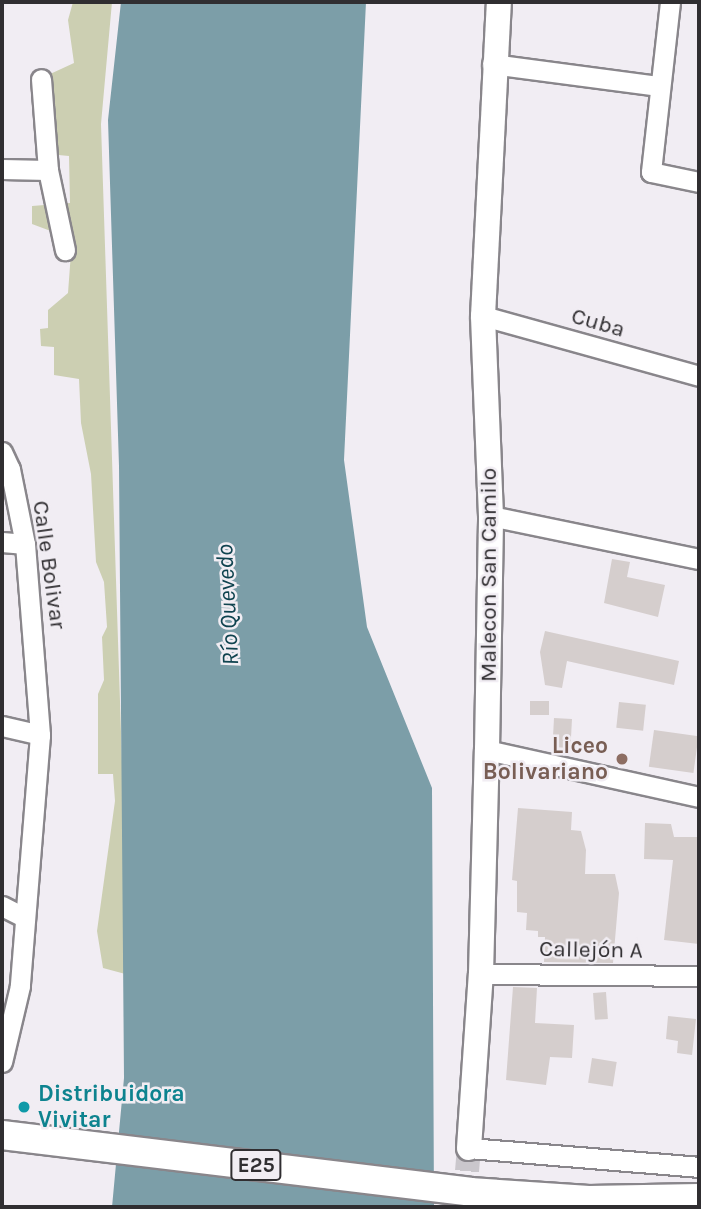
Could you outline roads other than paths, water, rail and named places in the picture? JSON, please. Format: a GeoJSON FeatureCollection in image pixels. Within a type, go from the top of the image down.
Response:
{"type":"FeatureCollection","features":[{"type":"Feature","properties":{"kind":"highway","name":"E25"},"geometry":{"type":"LineString","coordinates":[[2,1135],[520,1196],[589,1200],[699,1198]]}},
{"type":"Feature","properties":{"kind":"highway","name":"E25"},"geometry":{"type":"LineString","coordinates":[[589,1200],[633,1207]]}},
{"type":"Feature","properties":{"kind":"main road","name":"Malecon San Camilo"},"geometry":{"type":"LineString","coordinates":[[469,1149],[481,974],[491,516],[483,316],[492,64],[499,2]]}},
{"type":"Feature","properties":{"kind":"street"},"geometry":{"type":"LineString","coordinates":[[670,2],[651,172],[699,182]]}},
{"type":"Feature","properties":{"kind":"street"},"geometry":{"type":"LineString","coordinates":[[492,64],[660,86]]}},
{"type":"Feature","properties":{"kind":"street"},"geometry":{"type":"LineString","coordinates":[[41,79],[48,170],[65,250]]}},
{"type":"Feature","properties":{"kind":"street"},"geometry":{"type":"LineString","coordinates":[[2,169],[48,170]]}},
{"type":"Feature","properties":{"kind":"street","name":"Cuba"},"geometry":{"type":"LineString","coordinates":[[483,316],[699,376]]}},
{"type":"Feature","properties":{"kind":"street","name":"Calle Bolivar"},"geometry":{"type":"LineString","coordinates":[[2,452],[10,469],[25,544],[40,735],[20,986],[2,1062]]}},
{"type":"Feature","properties":{"kind":"street"},"geometry":{"type":"LineString","coordinates":[[491,516],[699,559]]}},
{"type":"Feature","properties":{"kind":"street"},"geometry":{"type":"LineString","coordinates":[[2,542],[25,544]]}},
{"type":"Feature","properties":{"kind":"street"},"geometry":{"type":"LineString","coordinates":[[2,726],[40,735]]}},
{"type":"Feature","properties":{"kind":"street"},"geometry":{"type":"LineString","coordinates":[[487,750],[699,797]]}},
{"type":"Feature","properties":{"kind":"street"},"geometry":{"type":"LineString","coordinates":[[2,906],[24,917]]}},
{"type":"Feature","properties":{"kind":"street","name":"Callejón A"},"geometry":{"type":"LineString","coordinates":[[481,974],[699,976]]}},
{"type":"Feature","properties":{"kind":"street"},"geometry":{"type":"LineString","coordinates":[[469,1149],[699,1167]]}},
{"type":"Feature","properties":{"kind":"water","name":"Río Quevedo"},"geometry":{"type":"Polygon","coordinates":[[[121,2],[366,2],[344,460],[367,627],[432,788],[434,1207],[112,1207],[124,1078],[119,466],[108,120],[121,2]]]}},
{"type":"Feature","properties":{"kind":"tunnel"},"geometry":{"type":"LineString","coordinates":[[464,1207],[469,1148]]}},
{"type":"Feature","properties":{"kind":"place","name":"Liceo Bolivariano"},"geometry":{"type":"Point","coordinates":[622,759]}},
{"type":"Feature","properties":{"kind":"place","name":"Distribuidora Vivitar"},"geometry":{"type":"Point","coordinates":[24,1107]}}]}
